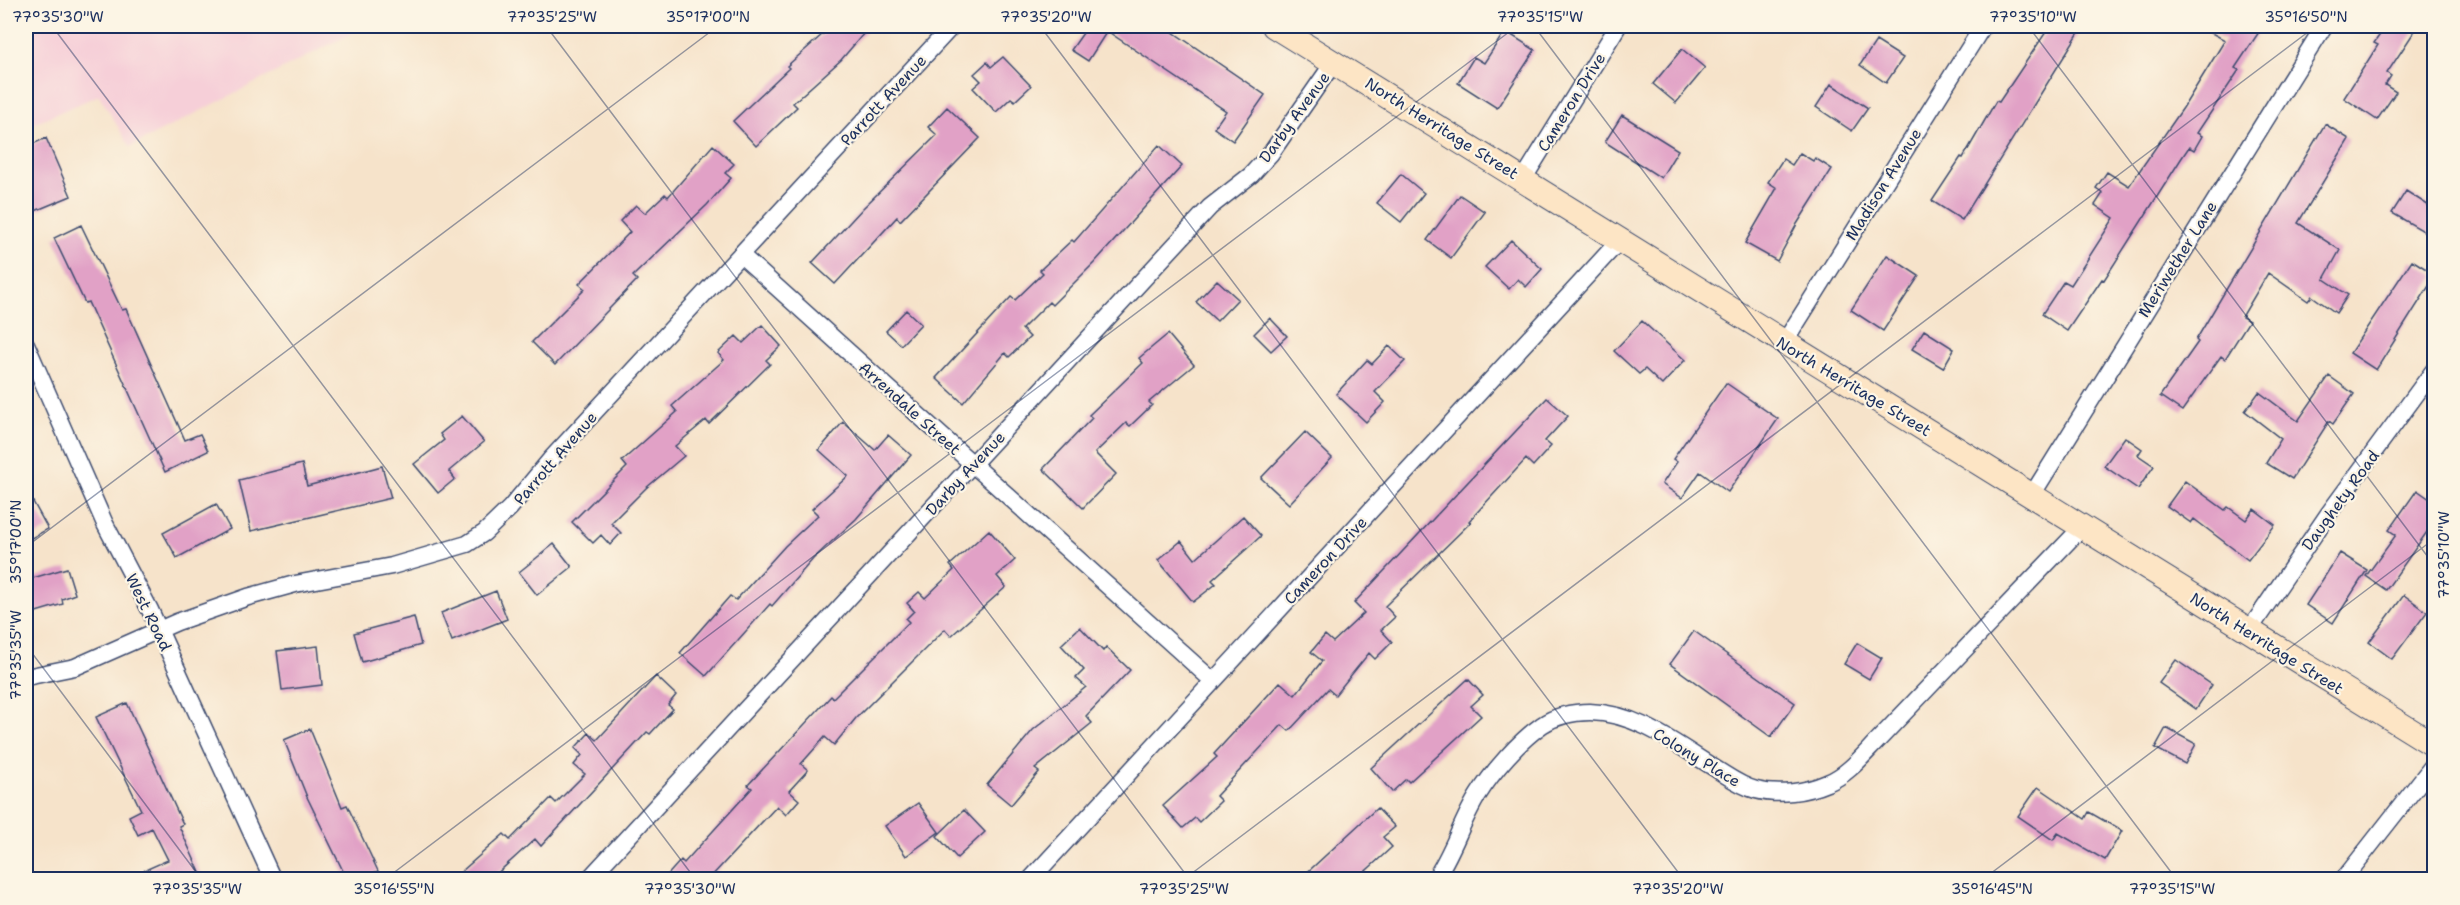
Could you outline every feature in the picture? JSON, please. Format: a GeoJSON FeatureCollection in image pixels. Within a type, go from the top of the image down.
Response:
{"type":"FeatureCollection","features":[{"type":"Feature","properties":{"kind":"street","name":"Parrott Avenue"},"geometry":{"type":"LineString","coordinates":[[26,677],[75,667],[160,632],[177,622],[248,597],[445,552],[484,533],[510,508],[550,460],[952,26]]}},
{"type":"Feature","properties":{"kind":"street","name":"North Herritage Street"},"geometry":{"type":"LineString","coordinates":[[1274,26],[1524,178],[1784,343],[2434,745]]}},
{"type":"Feature","properties":{"kind":"street","name":"Cameron Drive"},"geometry":{"type":"LineString","coordinates":[[1524,178],[1618,26]]}},
{"type":"Feature","properties":{"kind":"street","name":"Madison Avenue"},"geometry":{"type":"LineString","coordinates":[[1784,343],[1983,26]]}},
{"type":"Feature","properties":{"kind":"street","name":"Meriwether Lane"},"geometry":{"type":"LineString","coordinates":[[2032,495],[2324,26]]}},
{"type":"Feature","properties":{"kind":"street","name":"Darby Avenue"},"geometry":{"type":"LineString","coordinates":[[588,879],[1210,207],[1251,175],[1271,153],[1334,62]]}},
{"type":"Feature","properties":{"kind":"street","name":"Cameron Drive"},"geometry":{"type":"LineString","coordinates":[[1030,879],[1620,240]]}},
{"type":"Feature","properties":{"kind":"street","name":"Arrendale Street"},"geometry":{"type":"LineString","coordinates":[[741,255],[1213,681]]}},
{"type":"Feature","properties":{"kind":"street","name":"West Road"},"geometry":{"type":"LineString","coordinates":[[26,344],[105,524],[160,632],[273,879]]}},
{"type":"Feature","properties":{"kind":"street","name":"Daughety Road"},"geometry":{"type":"LineString","coordinates":[[2248,632],[2329,513],[2434,370]]}},
{"type":"Feature","properties":{"kind":"street","name":"Colony Place"},"geometry":{"type":"LineString","coordinates":[[1434,879],[1447,862],[1478,795],[1529,736],[1563,714],[1598,712],[1642,723],[1737,783],[1755,790],[1773,793],[1793,792],[1829,783],[1848,770],[1879,739],[2083,526]]}},
{"type":"Feature","properties":{"kind":"street"},"geometry":{"type":"LineString","coordinates":[[2343,879],[2434,764]]}},
{"type":"Feature","properties":{"kind":"shaded area"},"geometry":{"type":"Polygon","coordinates":[[[26,26],[366,26],[130,147],[99,95],[26,127],[26,26]]]}},
{"type":"Feature","properties":{"kind":"building"},"geometry":{"type":"Polygon","coordinates":[[[832,26],[870,26],[841,60],[793,103],[797,107],[756,146],[733,121],[789,68],[787,66],[832,26]]]}},
{"type":"Feature","properties":{"kind":"building"},"geometry":{"type":"Polygon","coordinates":[[[1088,26],[1164,26],[1265,95],[1233,141],[1214,128],[1226,111],[1107,31],[1088,61],[1071,50],[1088,26]]]}},
{"type":"Feature","properties":{"kind":"building"},"geometry":{"type":"Polygon","coordinates":[[[2050,26],[2083,26],[1962,220],[1932,201],[1961,157],[1963,158],[1996,101],[1999,102],[2050,26]]]}},
{"type":"Feature","properties":{"kind":"building"},"geometry":{"type":"Polygon","coordinates":[[[2198,26],[2263,26],[2235,68],[2239,70],[2197,133],[2202,136],[2194,150],[2189,147],[2104,280],[2102,279],[2067,331],[2042,314],[2064,281],[2071,285],[2114,218],[2095,205],[2103,193],[2096,188],[2107,172],[2129,186],[2183,108],[2225,40],[2198,26]]]}},
{"type":"Feature","properties":{"kind":"building"},"geometry":{"type":"Polygon","coordinates":[[[2386,26],[2418,26],[2387,73],[2391,76],[2385,85],[2396,92],[2377,120],[2344,98],[2378,45],[2374,43],[2386,26]]]}},
{"type":"Feature","properties":{"kind":"building"},"geometry":{"type":"Polygon","coordinates":[[[1505,31],[1535,50],[1497,108],[1458,83],[1474,57],[1484,63],[1505,31]]]}},
{"type":"Feature","properties":{"kind":"building"},"geometry":{"type":"Polygon","coordinates":[[[1876,41],[1903,58],[1886,83],[1860,65],[1876,41]]]}},
{"type":"Feature","properties":{"kind":"building"},"geometry":{"type":"Polygon","coordinates":[[[1682,49],[1705,68],[1676,103],[1653,84],[1682,49]]]}},
{"type":"Feature","properties":{"kind":"building"},"geometry":{"type":"Polygon","coordinates":[[[1003,57],[1031,86],[1015,101],[1011,98],[996,112],[973,88],[981,81],[974,74],[987,62],[991,67],[1003,57]]]}},
{"type":"Feature","properties":{"kind":"building"},"geometry":{"type":"Polygon","coordinates":[[[1831,84],[1868,108],[1852,131],[1816,107],[1831,84]]]}},
{"type":"Feature","properties":{"kind":"building"},"geometry":{"type":"Polygon","coordinates":[[[947,107],[980,138],[900,221],[897,217],[835,284],[812,263],[863,208],[937,135],[928,127],[947,107]]]}},
{"type":"Feature","properties":{"kind":"building"},"geometry":{"type":"Polygon","coordinates":[[[1622,115],[1678,150],[1661,178],[1605,142],[1622,115]]]}},
{"type":"Feature","properties":{"kind":"building"},"geometry":{"type":"Polygon","coordinates":[[[2325,124],[2349,139],[2298,223],[2340,250],[2324,279],[2348,295],[2336,313],[2312,296],[2308,301],[2268,273],[2242,317],[2249,321],[2225,359],[2221,356],[2182,411],[2160,396],[2198,342],[2196,340],[2325,124]]]}},
{"type":"Feature","properties":{"kind":"building"},"geometry":{"type":"Polygon","coordinates":[[[46,138],[71,196],[35,211],[26,189],[26,181],[31,179],[26,165],[26,147],[46,138]]]}},
{"type":"Feature","properties":{"kind":"building"},"geometry":{"type":"Polygon","coordinates":[[[713,145],[734,164],[725,173],[731,178],[707,205],[633,276],[637,280],[555,365],[532,342],[585,289],[579,284],[630,232],[620,221],[636,205],[645,213],[665,194],[668,197],[713,145]]]}},
{"type":"Feature","properties":{"kind":"building"},"geometry":{"type":"Polygon","coordinates":[[[1159,145],[1182,166],[1094,263],[1052,305],[1049,302],[1022,329],[1030,337],[1009,357],[1005,353],[963,403],[936,378],[1011,297],[1015,300],[1043,273],[1040,270],[1072,240],[1074,242],[1159,145]]]}},
{"type":"Feature","properties":{"kind":"building"},"geometry":{"type":"Polygon","coordinates":[[[1800,153],[1813,161],[1815,158],[1832,169],[1797,224],[1777,261],[1745,243],[1777,188],[1768,182],[1783,159],[1792,165],[1800,153]]]}},
{"type":"Feature","properties":{"kind":"building"},"geometry":{"type":"Polygon","coordinates":[[[1401,174],[1424,193],[1401,222],[1377,203],[1401,174]]]}},
{"type":"Feature","properties":{"kind":"building"},"geometry":{"type":"Polygon","coordinates":[[[2406,191],[2434,209],[2434,237],[2392,213],[2406,191]]]}},
{"type":"Feature","properties":{"kind":"building"},"geometry":{"type":"Polygon","coordinates":[[[1460,195],[1485,212],[1451,258],[1427,240],[1460,195]]]}},
{"type":"Feature","properties":{"kind":"building"},"geometry":{"type":"Polygon","coordinates":[[[81,225],[122,310],[126,309],[185,440],[200,434],[208,451],[165,472],[88,302],[85,303],[54,238],[81,225]]]}},
{"type":"Feature","properties":{"kind":"building"},"geometry":{"type":"Polygon","coordinates":[[[1511,240],[1542,269],[1526,287],[1518,279],[1509,289],[1485,267],[1511,240]]]}},
{"type":"Feature","properties":{"kind":"building"},"geometry":{"type":"Polygon","coordinates":[[[1887,255],[1919,276],[1883,331],[1851,310],[1887,255]]]}},
{"type":"Feature","properties":{"kind":"building"},"geometry":{"type":"Polygon","coordinates":[[[2412,260],[2434,274],[2434,278],[2376,370],[2350,353],[2412,260]]]}},
{"type":"Feature","properties":{"kind":"building"},"geometry":{"type":"Polygon","coordinates":[[[1217,280],[1238,299],[1217,321],[1196,302],[1217,280]]]}},
{"type":"Feature","properties":{"kind":"building"},"geometry":{"type":"Polygon","coordinates":[[[906,310],[921,324],[901,345],[886,331],[906,310]]]}},
{"type":"Feature","properties":{"kind":"building"},"geometry":{"type":"Polygon","coordinates":[[[1270,318],[1287,336],[1271,351],[1254,334],[1270,318]]]}},
{"type":"Feature","properties":{"kind":"building"},"geometry":{"type":"Polygon","coordinates":[[[1642,321],[1685,360],[1662,385],[1645,369],[1639,374],[1614,351],[1642,321]]]}},
{"type":"Feature","properties":{"kind":"building"},"geometry":{"type":"Polygon","coordinates":[[[762,325],[781,346],[766,360],[770,364],[709,424],[706,420],[675,446],[684,456],[646,488],[611,523],[621,533],[610,545],[601,535],[593,543],[572,522],[627,467],[622,461],[677,412],[672,406],[724,360],[718,353],[736,336],[743,343],[762,325]]]}},
{"type":"Feature","properties":{"kind":"building"},"geometry":{"type":"Polygon","coordinates":[[[1924,330],[1954,349],[1943,368],[1912,349],[1924,330]]]}},
{"type":"Feature","properties":{"kind":"building"},"geometry":{"type":"Polygon","coordinates":[[[1168,334],[1194,365],[1149,402],[1152,405],[1130,426],[1126,423],[1095,453],[1116,474],[1083,508],[1043,469],[1092,418],[1089,415],[1143,363],[1139,358],[1168,334]]]}},
{"type":"Feature","properties":{"kind":"building"},"geometry":{"type":"Polygon","coordinates":[[[1389,346],[1405,361],[1375,392],[1385,402],[1366,422],[1336,394],[1367,360],[1372,364],[1389,346]]]}},
{"type":"Feature","properties":{"kind":"building"},"geometry":{"type":"Polygon","coordinates":[[[2329,376],[2354,394],[2333,424],[2329,421],[2292,479],[2266,463],[2281,439],[2245,411],[2259,392],[2298,421],[2329,376]]]}},
{"type":"Feature","properties":{"kind":"building"},"geometry":{"type":"Polygon","coordinates":[[[1726,383],[1778,419],[1728,492],[1700,472],[1682,498],[1662,484],[1677,462],[1673,459],[1726,383]]]}},
{"type":"Feature","properties":{"kind":"building"},"geometry":{"type":"Polygon","coordinates":[[[1547,398],[1568,416],[1545,441],[1551,446],[1533,466],[1526,459],[1469,521],[1471,522],[1385,606],[1395,617],[1381,630],[1392,642],[1375,659],[1369,653],[1335,695],[1328,689],[1289,731],[1282,725],[1216,796],[1221,801],[1199,822],[1195,818],[1183,828],[1163,806],[1217,757],[1214,754],[1280,682],[1295,695],[1322,661],[1311,652],[1325,635],[1333,642],[1364,613],[1354,603],[1547,398]]]}},
{"type":"Feature","properties":{"kind":"building"},"geometry":{"type":"Polygon","coordinates":[[[462,416],[484,442],[449,471],[455,479],[438,493],[414,464],[444,440],[440,434],[462,416]]]}},
{"type":"Feature","properties":{"kind":"building"},"geometry":{"type":"Polygon","coordinates":[[[843,422],[875,450],[888,435],[911,455],[856,519],[813,559],[772,606],[770,604],[706,676],[680,653],[730,596],[736,600],[785,546],[818,515],[812,509],[848,476],[819,450],[843,422]]]}},
{"type":"Feature","properties":{"kind":"building"},"geometry":{"type":"Polygon","coordinates":[[[1305,432],[1332,458],[1289,504],[1261,478],[1305,432]]]}},
{"type":"Feature","properties":{"kind":"building"},"geometry":{"type":"Polygon","coordinates":[[[2125,437],[2142,449],[2138,455],[2154,466],[2138,489],[2104,466],[2125,437]]]}},
{"type":"Feature","properties":{"kind":"building"},"geometry":{"type":"Polygon","coordinates":[[[302,464],[307,486],[382,466],[391,498],[251,531],[239,480],[302,464]]]}},
{"type":"Feature","properties":{"kind":"building"},"geometry":{"type":"Polygon","coordinates":[[[2185,481],[2225,510],[2228,507],[2246,520],[2254,509],[2275,525],[2248,560],[2194,519],[2191,523],[2167,506],[2185,481]]]}},
{"type":"Feature","properties":{"kind":"building"},"geometry":{"type":"Polygon","coordinates":[[[26,489],[48,529],[26,541],[26,489]]]}},
{"type":"Feature","properties":{"kind":"building"},"geometry":{"type":"Polygon","coordinates":[[[2417,490],[2434,502],[2434,522],[2386,590],[2366,576],[2396,535],[2389,530],[2417,490]]]}},
{"type":"Feature","properties":{"kind":"building"},"geometry":{"type":"Polygon","coordinates":[[[216,504],[230,529],[177,558],[163,533],[216,504]]]}},
{"type":"Feature","properties":{"kind":"building"},"geometry":{"type":"Polygon","coordinates":[[[1243,516],[1261,536],[1212,580],[1216,584],[1193,602],[1158,560],[1181,541],[1195,559],[1243,516]]]}},
{"type":"Feature","properties":{"kind":"building"},"geometry":{"type":"Polygon","coordinates":[[[989,530],[1015,560],[997,576],[1006,587],[951,636],[945,629],[856,718],[834,745],[825,737],[801,764],[808,770],[789,791],[799,800],[786,815],[777,806],[709,879],[664,879],[681,860],[684,863],[752,788],[748,785],[831,696],[833,698],[909,622],[906,619],[914,611],[907,603],[919,592],[925,598],[954,570],[950,565],[989,530]]]}},
{"type":"Feature","properties":{"kind":"building"},"geometry":{"type":"Polygon","coordinates":[[[554,544],[572,567],[537,595],[519,572],[554,544]]]}},
{"type":"Feature","properties":{"kind":"building"},"geometry":{"type":"Polygon","coordinates":[[[2340,553],[2367,570],[2333,623],[2306,605],[2340,553]]]}},
{"type":"Feature","properties":{"kind":"building"},"geometry":{"type":"Polygon","coordinates":[[[67,568],[75,594],[62,599],[63,604],[26,615],[26,580],[67,568]]]}},
{"type":"Feature","properties":{"kind":"building"},"geometry":{"type":"Polygon","coordinates":[[[496,591],[507,619],[452,641],[441,613],[496,591]]]}},
{"type":"Feature","properties":{"kind":"building"},"geometry":{"type":"Polygon","coordinates":[[[2404,595],[2427,612],[2392,659],[2369,642],[2404,595]]]}},
{"type":"Feature","properties":{"kind":"building"},"geometry":{"type":"Polygon","coordinates":[[[414,617],[421,645],[362,662],[354,633],[414,617]]]}},
{"type":"Feature","properties":{"kind":"building"},"geometry":{"type":"Polygon","coordinates":[[[1080,627],[1103,651],[1106,647],[1130,670],[1086,716],[1092,723],[1035,769],[1039,772],[1011,805],[987,785],[1033,730],[1086,687],[1076,678],[1084,670],[1061,645],[1080,627]]]}},
{"type":"Feature","properties":{"kind":"building"},"geometry":{"type":"Polygon","coordinates":[[[1694,631],[1795,703],[1771,737],[1670,664],[1694,631]]]}},
{"type":"Feature","properties":{"kind":"building"},"geometry":{"type":"Polygon","coordinates":[[[1857,643],[1882,658],[1869,679],[1844,664],[1857,643]]]}},
{"type":"Feature","properties":{"kind":"building"},"geometry":{"type":"Polygon","coordinates":[[[318,646],[322,685],[282,690],[277,651],[318,646]]]}},
{"type":"Feature","properties":{"kind":"building"},"geometry":{"type":"Polygon","coordinates":[[[2176,660],[2212,685],[2196,709],[2159,683],[2176,660]]]}},
{"type":"Feature","properties":{"kind":"building"},"geometry":{"type":"Polygon","coordinates":[[[656,676],[676,695],[668,705],[673,709],[650,734],[647,732],[541,846],[535,839],[491,879],[453,879],[504,834],[510,840],[551,798],[556,803],[585,774],[574,765],[582,755],[575,748],[589,733],[597,740],[656,676]]]}},
{"type":"Feature","properties":{"kind":"building"},"geometry":{"type":"Polygon","coordinates":[[[1468,679],[1483,695],[1471,706],[1481,716],[1409,782],[1406,779],[1392,792],[1371,768],[1468,679]]]}},
{"type":"Feature","properties":{"kind":"building"},"geometry":{"type":"Polygon","coordinates":[[[127,703],[183,824],[179,826],[203,879],[125,879],[168,860],[152,828],[138,835],[129,816],[141,810],[96,717],[127,703]]]}},
{"type":"Feature","properties":{"kind":"building"},"geometry":{"type":"Polygon","coordinates":[[[2166,728],[2196,744],[2185,764],[2155,748],[2166,728]]]}},
{"type":"Feature","properties":{"kind":"building"},"geometry":{"type":"Polygon","coordinates":[[[310,729],[342,807],[347,805],[378,871],[359,879],[347,879],[307,797],[284,740],[310,729]]]}},
{"type":"Feature","properties":{"kind":"building"},"geometry":{"type":"Polygon","coordinates":[[[2038,787],[2085,819],[2089,812],[2122,831],[2105,860],[2058,833],[2053,840],[2018,816],[2038,787]]]}},
{"type":"Feature","properties":{"kind":"building"},"geometry":{"type":"Polygon","coordinates":[[[918,803],[939,832],[906,856],[885,826],[918,803]]]}},
{"type":"Feature","properties":{"kind":"building"},"geometry":{"type":"Polygon","coordinates":[[[1377,808],[1395,827],[1383,837],[1392,847],[1357,879],[1300,879],[1377,808]]]}},
{"type":"Feature","properties":{"kind":"building"},"geometry":{"type":"Polygon","coordinates":[[[964,810],[985,832],[957,858],[937,836],[964,810]]]}}]}
